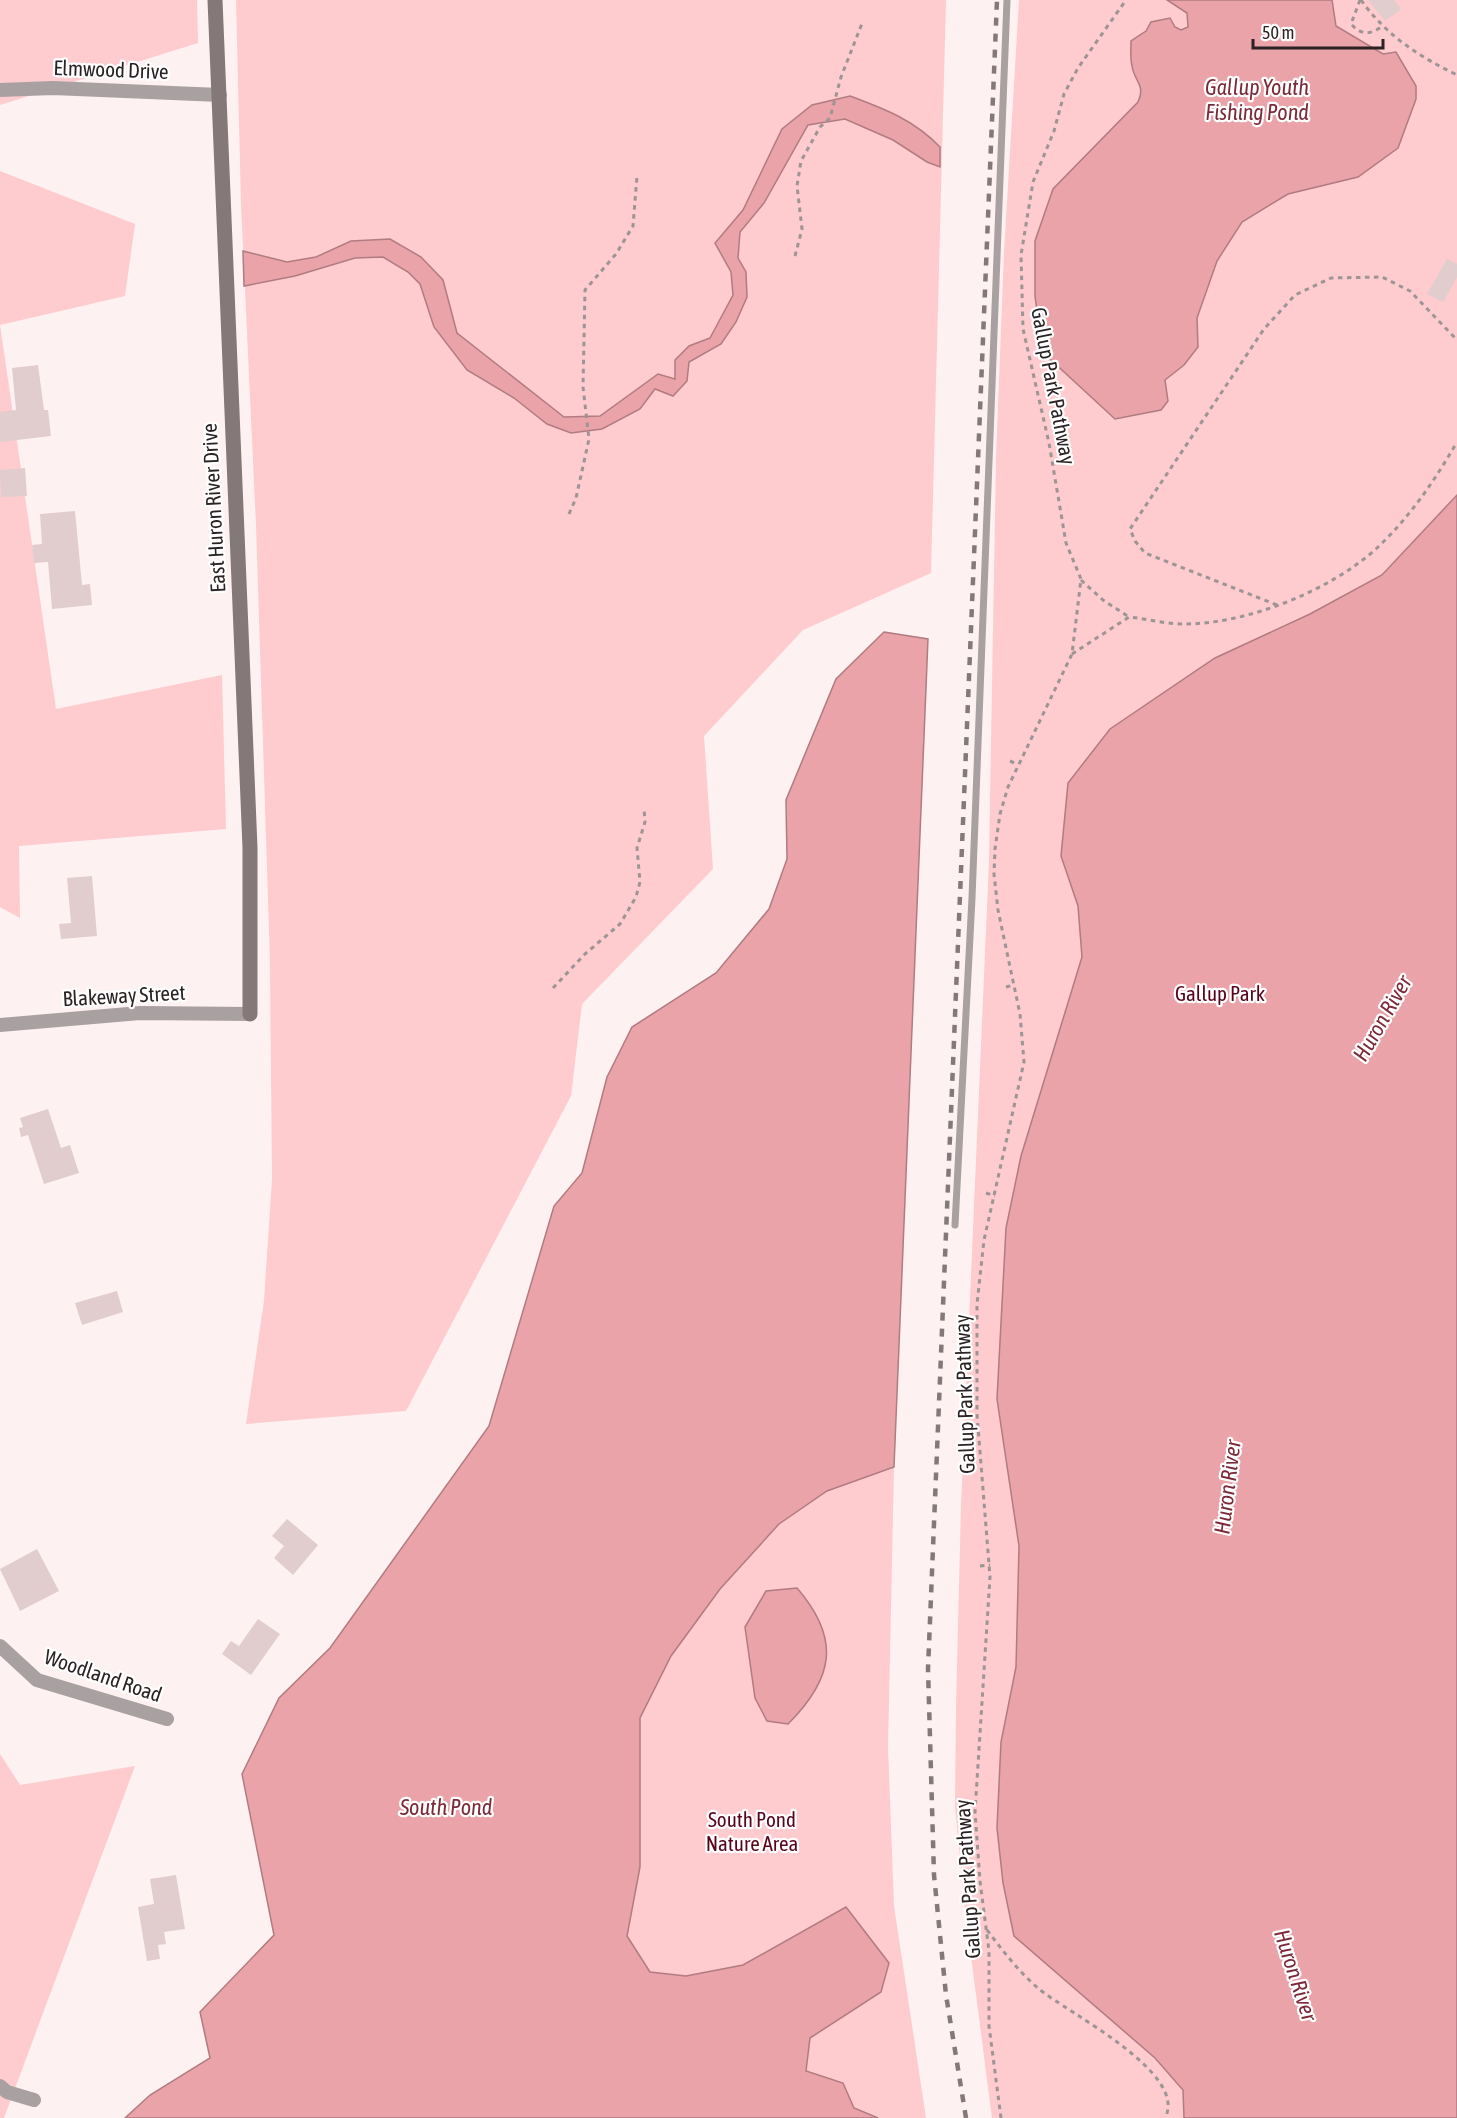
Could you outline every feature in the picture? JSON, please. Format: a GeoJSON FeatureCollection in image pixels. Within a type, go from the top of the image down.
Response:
{"type":"FeatureCollection","features":[{"type":"Feature","properties":{"kind":"main road","name":"East Huron River Drive"},"geometry":{"type":"LineString","coordinates":[[215,0],[250,848],[250,1014]]}},
{"type":"Feature","properties":{"kind":"street","name":"Elmwood Drive"},"geometry":{"type":"LineString","coordinates":[[0,90],[53,88],[220,95]]}},
{"type":"Feature","properties":{"kind":"street","name":"Blakeway Street"},"geometry":{"type":"LineString","coordinates":[[0,1025],[140,1013],[250,1014]]}},
{"type":"Feature","properties":{"kind":"street","name":"Woodland Road"},"geometry":{"type":"LineString","coordinates":[[0,1646],[37,1680],[167,1719]]}},
{"type":"Feature","properties":{"kind":"street"},"geometry":{"type":"LineString","coordinates":[[0,2086],[7,2092],[34,2100]]}},
{"type":"Feature","properties":{"kind":"lane"},"geometry":{"type":"LineString","coordinates":[[955,1225],[972,886],[1007,0]]}},
{"type":"Feature","properties":{"kind":"path","name":"Gallup Park Pathway"},"geometry":{"type":"LineString","coordinates":[[1001,2118],[989,2026],[990,1951],[977,1854],[975,1812],[990,1565],[975,1369],[979,1272],[1024,1062],[1014,986],[998,910],[994,874],[1000,814],[1017,764],[1072,654],[1081,579],[1066,543],[1048,443],[1023,329],[1021,255],[1033,182],[1054,131],[1064,94],[1078,68],[1126,0]]}},
{"type":"Feature","properties":{"kind":"path"},"geometry":{"type":"LineString","coordinates":[[1382,26],[1373,33],[1366,33],[1351,24],[1360,0],[1382,26],[1419,57],[1457,75]]}},
{"type":"Feature","properties":{"kind":"path"},"geometry":{"type":"LineString","coordinates":[[795,256],[802,229],[797,186],[801,161],[820,127],[830,118],[841,77],[863,21]]}},
{"type":"Feature","properties":{"kind":"path"},"geometry":{"type":"LineString","coordinates":[[569,514],[576,498],[590,439],[583,387],[585,290],[616,254],[633,226],[637,176]]}},
{"type":"Feature","properties":{"kind":"path"},"geometry":{"type":"LineString","coordinates":[[1277,605],[1145,553],[1135,541],[1130,529],[1264,329],[1295,295],[1331,278],[1382,277],[1410,291],[1457,340]]}},
{"type":"Feature","properties":{"kind":"path"},"geometry":{"type":"LineString","coordinates":[[1081,579],[1103,600],[1129,617],[1195,623],[1237,617],[1277,605],[1324,583],[1375,549],[1402,522],[1430,486],[1457,442]]}},
{"type":"Feature","properties":{"kind":"path"},"geometry":{"type":"LineString","coordinates":[[1072,654],[1129,617]]}},
{"type":"Feature","properties":{"kind":"path"},"geometry":{"type":"LineString","coordinates":[[1010,761],[1017,764]]}},
{"type":"Feature","properties":{"kind":"path"},"geometry":{"type":"LineString","coordinates":[[553,988],[585,954],[620,924],[636,897],[640,882],[637,848],[645,822],[644,808]]}},
{"type":"Feature","properties":{"kind":"path"},"geometry":{"type":"LineString","coordinates":[[1006,987],[1014,986]]}},
{"type":"Feature","properties":{"kind":"path"},"geometry":{"type":"LineString","coordinates":[[986,1193],[995,1196]]}},
{"type":"Feature","properties":{"kind":"path"},"geometry":{"type":"LineString","coordinates":[[980,1566],[990,1565]]}},
{"type":"Feature","properties":{"kind":"path"},"geometry":{"type":"LineString","coordinates":[[969,1854],[977,1854]]}},
{"type":"Feature","properties":{"kind":"path"},"geometry":{"type":"LineString","coordinates":[[987,1930],[1013,1963],[1038,1988],[1143,2062],[1162,2082],[1168,2097],[1168,2112],[1165,2118]]}},
{"type":"Feature","properties":{"kind":"green space"},"geometry":{"type":"Polygon","coordinates":[[[0,0],[197,0],[198,43],[0,105],[0,0]]]}},
{"type":"Feature","properties":{"kind":"green space"},"geometry":{"type":"Polygon","coordinates":[[[236,0],[946,0],[931,573],[803,630],[704,736],[713,869],[582,1004],[571,1096],[406,1411],[246,1424],[264,1301],[272,1179],[270,961],[256,525],[241,204],[236,0]]]}},
{"type":"Feature","properties":{"kind":"green space","name":"Gallup Park"},"geometry":{"type":"Polygon","coordinates":[[[1019,0],[1457,0],[1457,1234],[997,1399],[1019,1546],[1016,1667],[1001,1742],[997,1828],[1003,1883],[1014,1936],[1155,2058],[1183,2090],[1184,2118],[992,2118],[965,1910],[955,1807],[961,1506],[989,861],[996,459],[1004,253],[1019,0]]]}},
{"type":"Feature","properties":{"kind":"green space"},"geometry":{"type":"Polygon","coordinates":[[[0,171],[135,224],[125,296],[0,325],[0,171]]]}},
{"type":"Feature","properties":{"kind":"green space"},"geometry":{"type":"Polygon","coordinates":[[[0,325],[56,709],[222,675],[226,829],[19,846],[20,918],[0,907],[0,325]]]}},
{"type":"Feature","properties":{"kind":"green space","name":"South Pond Nature Area"},"geometry":{"type":"Polygon","coordinates":[[[894,1467],[888,1747],[894,1906],[926,2118],[878,2118],[854,2108],[843,2083],[806,2071],[810,2038],[881,1992],[846,1907],[743,1965],[686,1976],[650,1972],[627,1936],[640,1867],[640,1718],[671,1656],[720,1589],[779,1524],[827,1491],[894,1467]]]}},
{"type":"Feature","properties":{"kind":"green space"},"geometry":{"type":"Polygon","coordinates":[[[0,1754],[20,1785],[135,1766],[4,2118],[0,2118],[0,1754]]]}},
{"type":"Feature","properties":{"kind":"water","name":"Gallup Youth Fishing Pond"},"geometry":{"type":"Polygon","coordinates":[[[1167,0],[1332,0],[1336,26],[1383,54],[1396,52],[1416,86],[1416,99],[1398,148],[1358,177],[1288,194],[1242,222],[1217,261],[1197,318],[1198,347],[1184,365],[1165,380],[1168,401],[1161,410],[1115,419],[1050,359],[1041,341],[1035,296],[1035,241],[1053,189],[1138,102],[1141,91],[1131,63],[1131,41],[1146,31],[1151,22],[1170,18],[1175,27],[1181,30],[1188,27],[1187,13],[1167,0]]]}},
{"type":"Feature","properties":{"kind":"water"},"geometry":{"type":"Polygon","coordinates":[[[850,96],[887,111],[920,129],[940,147],[940,167],[927,162],[893,140],[845,119],[808,125],[764,203],[740,232],[738,258],[746,272],[747,297],[736,322],[721,344],[689,362],[687,381],[673,396],[655,389],[640,409],[602,429],[571,433],[547,424],[514,398],[467,370],[434,327],[420,284],[408,272],[383,257],[355,258],[295,276],[244,286],[243,251],[287,262],[316,257],[351,241],[390,239],[421,257],[443,280],[457,333],[564,417],[600,416],[658,374],[675,379],[675,360],[689,346],[710,338],[733,295],[731,272],[715,243],[743,210],[782,129],[812,105],[850,96]]]}},
{"type":"Feature","properties":{"kind":"water","name":"Huron River"},"geometry":{"type":"Polygon","coordinates":[[[1457,495],[1457,2118],[1184,2118],[1183,2090],[1155,2058],[1014,1936],[1003,1883],[997,1828],[1001,1742],[1016,1667],[1019,1546],[997,1399],[1006,1228],[1021,1156],[1082,957],[1078,906],[1061,856],[1068,783],[1110,729],[1215,658],[1310,614],[1382,575],[1457,495]]]}},
{"type":"Feature","properties":{"kind":"water","name":"South Pond"},"geometry":{"type":"Polygon","coordinates":[[[884,632],[928,639],[894,1467],[827,1491],[779,1524],[720,1589],[671,1656],[640,1718],[640,1867],[627,1936],[650,1972],[686,1976],[743,1965],[846,1907],[889,1963],[881,1992],[810,2038],[806,2071],[843,2083],[854,2108],[878,2118],[125,2118],[150,2095],[210,2058],[200,2012],[274,1935],[242,1774],[279,1698],[330,1648],[489,1426],[554,1206],[582,1173],[607,1077],[632,1027],[716,973],[769,909],[787,859],[786,800],[836,679],[884,632]]]}},
{"type":"Feature","properties":{"kind":"water"},"geometry":{"type":"Polygon","coordinates":[[[797,1588],[821,1624],[826,1641],[823,1674],[815,1691],[788,1724],[767,1721],[755,1698],[745,1627],[766,1591],[797,1588]]]}},
{"type":"Feature","properties":{"kind":"building"},"geometry":{"type":"Polygon","coordinates":[[[1368,0],[1394,0],[1401,9],[1385,21],[1368,0]]]}},
{"type":"Feature","properties":{"kind":"building"},"geometry":{"type":"Polygon","coordinates":[[[1447,259],[1457,264],[1457,277],[1443,302],[1427,294],[1447,259]]]}},
{"type":"Feature","properties":{"kind":"building"},"geometry":{"type":"Polygon","coordinates":[[[38,365],[44,410],[48,410],[51,436],[0,442],[0,412],[16,410],[12,368],[38,365]]]}},
{"type":"Feature","properties":{"kind":"building"},"geometry":{"type":"Polygon","coordinates":[[[25,468],[27,496],[1,497],[0,470],[25,468]]]}},
{"type":"Feature","properties":{"kind":"building"},"geometry":{"type":"Polygon","coordinates":[[[75,511],[82,585],[90,584],[92,605],[52,609],[48,562],[34,563],[32,545],[42,544],[40,514],[75,511]]]}},
{"type":"Feature","properties":{"kind":"building"},"geometry":{"type":"Polygon","coordinates":[[[92,876],[97,936],[61,939],[59,924],[71,923],[67,878],[92,876]]]}},
{"type":"Feature","properties":{"kind":"building"},"geometry":{"type":"Polygon","coordinates":[[[48,1109],[61,1148],[70,1145],[79,1173],[44,1184],[28,1135],[21,1137],[19,1128],[23,1127],[20,1118],[48,1109]]]}},
{"type":"Feature","properties":{"kind":"building"},"geometry":{"type":"Polygon","coordinates":[[[117,1291],[123,1312],[82,1325],[75,1303],[117,1291]]]}},
{"type":"Feature","properties":{"kind":"building"},"geometry":{"type":"Polygon","coordinates":[[[287,1519],[318,1545],[293,1575],[274,1558],[284,1546],[272,1536],[287,1519]]]}},
{"type":"Feature","properties":{"kind":"building"},"geometry":{"type":"Polygon","coordinates":[[[37,1549],[59,1591],[20,1611],[0,1569],[37,1549]]]}},
{"type":"Feature","properties":{"kind":"building"},"geometry":{"type":"Polygon","coordinates":[[[258,1619],[280,1634],[251,1675],[222,1654],[231,1641],[239,1646],[258,1619]]]}},
{"type":"Feature","properties":{"kind":"building"},"geometry":{"type":"Polygon","coordinates":[[[176,1875],[185,1929],[164,1932],[166,1944],[158,1945],[160,1959],[147,1961],[138,1907],[154,1904],[150,1879],[176,1875]]]}},
{"type":"Feature","properties":{"kind":"railway"},"geometry":{"type":"LineString","coordinates":[[966,2118],[946,1995],[934,1875],[928,1669],[997,0]]}}]}
